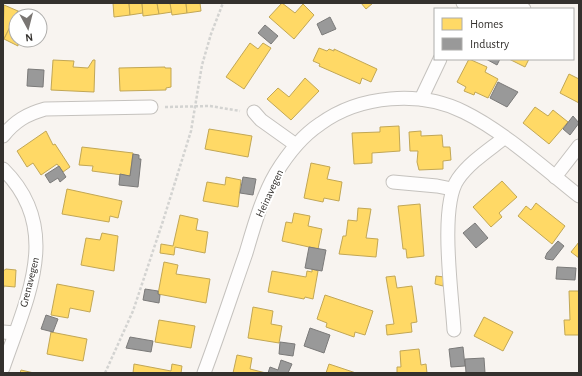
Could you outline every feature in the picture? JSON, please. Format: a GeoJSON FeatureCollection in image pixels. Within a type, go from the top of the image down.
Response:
{"type":"FeatureCollection","features":[{"type":"Feature","properties":{"kind":"street"},"geometry":{"type":"LineString","coordinates":[[463,3],[514,8]]}},
{"type":"Feature","properties":{"kind":"street"},"geometry":{"type":"LineString","coordinates":[[421,99],[440,60]]}},
{"type":"Feature","properties":{"kind":"street","name":"Heinavegen"},"geometry":{"type":"LineString","coordinates":[[204,373],[259,211],[276,174],[296,145],[320,124],[343,111],[369,102],[396,99],[421,99],[446,105],[480,120],[579,196]]}},
{"type":"Feature","properties":{"kind":"street"},"geometry":{"type":"LineString","coordinates":[[3,136],[17,121],[30,114],[45,109],[151,107]]}},
{"type":"Feature","properties":{"kind":"street"},"geometry":{"type":"LineString","coordinates":[[254,112],[261,120],[296,145]]}},
{"type":"Feature","properties":{"kind":"street"},"geometry":{"type":"LineString","coordinates":[[454,330],[447,218],[452,189],[466,169],[504,138]]}},
{"type":"Feature","properties":{"kind":"street"},"geometry":{"type":"LineString","coordinates":[[555,177],[579,146]]}},
{"type":"Feature","properties":{"kind":"street","name":"Grenavegen"},"geometry":{"type":"LineString","coordinates":[[3,168],[23,194],[32,212],[36,231],[37,249],[34,271],[9,332],[3,368]]}},
{"type":"Feature","properties":{"kind":"street"},"geometry":{"type":"LineString","coordinates":[[393,182],[437,186],[452,189]]}},
{"type":"Feature","properties":{"kind":"path"},"geometry":{"type":"LineString","coordinates":[[105,373],[133,311],[191,130],[202,65],[211,34],[224,3]]}},
{"type":"Feature","properties":{"kind":"path"},"geometry":{"type":"LineString","coordinates":[[151,107],[196,106],[254,112]]}},
{"type":"Feature","properties":{"kind":"building: Homes"},"geometry":{"type":"Polygon","coordinates":[[[113,3],[129,3],[130,15],[114,17],[113,3]]]}},
{"type":"Feature","properties":{"kind":"building: Homes"},"geometry":{"type":"Polygon","coordinates":[[[129,3],[142,3],[143,13],[130,15],[129,3]]]}},
{"type":"Feature","properties":{"kind":"building: Homes"},"geometry":{"type":"Polygon","coordinates":[[[142,3],[157,3],[159,14],[143,16],[142,3]]]}},
{"type":"Feature","properties":{"kind":"building: Homes"},"geometry":{"type":"Polygon","coordinates":[[[157,3],[170,3],[172,12],[159,14],[157,3]]]}},
{"type":"Feature","properties":{"kind":"building: Homes"},"geometry":{"type":"Polygon","coordinates":[[[170,3],[186,3],[187,13],[172,15],[170,3]]]}},
{"type":"Feature","properties":{"kind":"building: Homes"},"geometry":{"type":"Polygon","coordinates":[[[186,3],[200,3],[201,11],[187,13],[186,3]]]}},
{"type":"Feature","properties":{"kind":"building: Homes"},"geometry":{"type":"Polygon","coordinates":[[[282,3],[295,13],[303,4],[314,15],[294,39],[269,17],[282,3]]]}},
{"type":"Feature","properties":{"kind":"building: Homes"},"geometry":{"type":"Polygon","coordinates":[[[361,3],[373,3],[366,9],[361,3]]]}},
{"type":"Feature","properties":{"kind":"building: Homes"},"geometry":{"type":"Polygon","coordinates":[[[4,5],[11,8],[8,8],[8,31],[3,39],[4,5]]]}},
{"type":"Feature","properties":{"kind":"building: Homes"},"geometry":{"type":"Polygon","coordinates":[[[8,31],[8,41],[4,39],[8,31]]]}},
{"type":"Feature","properties":{"kind":"building: Homes"},"geometry":{"type":"Polygon","coordinates":[[[250,43],[258,49],[263,43],[271,48],[244,89],[226,77],[250,43]]]}},
{"type":"Feature","properties":{"kind":"building: Homes"},"geometry":{"type":"Polygon","coordinates":[[[319,48],[327,51],[329,49],[334,51],[334,49],[377,69],[371,82],[362,78],[360,84],[319,66],[320,64],[313,61],[319,48]]]}},
{"type":"Feature","properties":{"kind":"building: Homes"},"geometry":{"type":"Polygon","coordinates":[[[53,60],[74,61],[73,67],[88,68],[93,60],[95,60],[94,92],[51,90],[53,60]]]}},
{"type":"Feature","properties":{"kind":"building: Homes"},"geometry":{"type":"Polygon","coordinates":[[[468,60],[487,67],[485,72],[498,79],[488,98],[475,92],[474,95],[464,91],[466,87],[457,82],[468,60]]]}},
{"type":"Feature","properties":{"kind":"building: Homes"},"geometry":{"type":"Polygon","coordinates":[[[511,60],[528,60],[525,67],[511,60]]]}},
{"type":"Feature","properties":{"kind":"building: Homes"},"geometry":{"type":"Polygon","coordinates":[[[119,68],[171,68],[171,87],[166,88],[166,90],[120,91],[119,68]]]}},
{"type":"Feature","properties":{"kind":"building: Homes"},"geometry":{"type":"Polygon","coordinates":[[[569,74],[579,79],[579,103],[560,93],[569,74]]]}},
{"type":"Feature","properties":{"kind":"building: Homes"},"geometry":{"type":"Polygon","coordinates":[[[305,78],[319,91],[291,120],[267,99],[278,88],[289,97],[305,78]]]}},
{"type":"Feature","properties":{"kind":"building: Homes"},"geometry":{"type":"Polygon","coordinates":[[[535,107],[548,116],[553,110],[568,122],[549,144],[523,123],[535,107]]]}},
{"type":"Feature","properties":{"kind":"building: Homes"},"geometry":{"type":"Polygon","coordinates":[[[399,126],[400,151],[372,153],[372,163],[354,164],[352,133],[380,132],[380,127],[399,126]]]}},
{"type":"Feature","properties":{"kind":"building: Homes"},"geometry":{"type":"Polygon","coordinates":[[[209,129],[252,136],[248,157],[205,149],[209,129]]]}},
{"type":"Feature","properties":{"kind":"building: Homes"},"geometry":{"type":"Polygon","coordinates":[[[46,131],[53,145],[55,144],[70,167],[63,172],[57,164],[41,175],[33,163],[27,167],[17,151],[46,131]]]}},
{"type":"Feature","properties":{"kind":"building: Homes"},"geometry":{"type":"Polygon","coordinates":[[[421,131],[421,136],[442,135],[443,147],[450,147],[451,160],[443,161],[443,169],[419,170],[417,162],[418,151],[410,151],[409,132],[421,131]]]}},
{"type":"Feature","properties":{"kind":"building: Homes"},"geometry":{"type":"Polygon","coordinates":[[[82,147],[133,153],[130,176],[92,171],[93,166],[79,165],[82,147]]]}},
{"type":"Feature","properties":{"kind":"building: Homes"},"geometry":{"type":"Polygon","coordinates":[[[311,163],[330,167],[327,179],[342,182],[339,201],[324,198],[323,202],[304,198],[311,163]]]}},
{"type":"Feature","properties":{"kind":"building: Homes"},"geometry":{"type":"Polygon","coordinates":[[[226,177],[241,180],[238,207],[203,201],[207,182],[225,185],[226,177]]]}},
{"type":"Feature","properties":{"kind":"building: Homes"},"geometry":{"type":"Polygon","coordinates":[[[502,181],[517,197],[499,213],[502,217],[491,227],[473,207],[502,181]]]}},
{"type":"Feature","properties":{"kind":"building: Homes"},"geometry":{"type":"Polygon","coordinates":[[[67,189],[122,201],[118,218],[110,216],[109,222],[62,214],[67,189]]]}},
{"type":"Feature","properties":{"kind":"building: Homes"},"geometry":{"type":"Polygon","coordinates":[[[536,203],[565,226],[552,244],[518,216],[526,206],[531,210],[536,203]]]}},
{"type":"Feature","properties":{"kind":"building: Homes"},"geometry":{"type":"Polygon","coordinates":[[[420,204],[424,256],[407,258],[406,249],[403,249],[398,206],[420,204]]]}},
{"type":"Feature","properties":{"kind":"building: Homes"},"geometry":{"type":"Polygon","coordinates":[[[358,208],[371,209],[366,238],[378,239],[376,257],[339,254],[343,236],[346,236],[348,220],[357,221],[358,208]]]}},
{"type":"Feature","properties":{"kind":"building: Homes"},"geometry":{"type":"Polygon","coordinates":[[[294,213],[310,216],[308,226],[322,229],[318,249],[282,241],[286,222],[292,223],[294,213]]]}},
{"type":"Feature","properties":{"kind":"building: Homes"},"geometry":{"type":"Polygon","coordinates":[[[180,215],[198,219],[196,230],[208,232],[205,253],[175,247],[174,255],[160,253],[161,244],[173,246],[180,215]]]}},
{"type":"Feature","properties":{"kind":"building: Homes"},"geometry":{"type":"Polygon","coordinates":[[[102,233],[118,236],[114,271],[81,265],[86,238],[100,240],[102,233]]]}},
{"type":"Feature","properties":{"kind":"building: Homes"},"geometry":{"type":"Polygon","coordinates":[[[579,242],[579,258],[571,252],[579,242]]]}},
{"type":"Feature","properties":{"kind":"building: Homes"},"geometry":{"type":"Polygon","coordinates":[[[164,262],[178,265],[176,274],[210,279],[206,303],[158,294],[164,262]]]}},
{"type":"Feature","properties":{"kind":"building: Homes"},"geometry":{"type":"Polygon","coordinates":[[[6,269],[16,270],[15,287],[4,286],[3,291],[3,271],[6,269]]]}},
{"type":"Feature","properties":{"kind":"building: Homes"},"geometry":{"type":"Polygon","coordinates":[[[312,269],[318,271],[313,299],[305,297],[304,299],[268,292],[272,271],[306,277],[307,271],[312,272],[312,269]]]}},
{"type":"Feature","properties":{"kind":"building: Homes"},"geometry":{"type":"Polygon","coordinates":[[[395,276],[397,288],[412,286],[417,322],[411,323],[412,332],[387,335],[386,325],[394,324],[386,277],[395,276]]]}},
{"type":"Feature","properties":{"kind":"building: Homes"},"geometry":{"type":"Polygon","coordinates":[[[436,276],[444,277],[443,286],[435,284],[436,276]]]}},
{"type":"Feature","properties":{"kind":"building: Homes"},"geometry":{"type":"Polygon","coordinates":[[[57,284],[94,291],[90,312],[70,308],[68,318],[51,315],[57,284]]]}},
{"type":"Feature","properties":{"kind":"building: Homes"},"geometry":{"type":"Polygon","coordinates":[[[569,291],[579,291],[579,335],[565,335],[564,320],[570,320],[569,291]]]}},
{"type":"Feature","properties":{"kind":"building: Homes"},"geometry":{"type":"Polygon","coordinates":[[[325,295],[373,311],[365,335],[355,332],[354,337],[326,327],[327,323],[317,319],[325,295]]]}},
{"type":"Feature","properties":{"kind":"building: Homes"},"geometry":{"type":"Polygon","coordinates":[[[253,307],[273,311],[271,324],[282,326],[279,343],[248,338],[253,307]]]}},
{"type":"Feature","properties":{"kind":"building: Homes"},"geometry":{"type":"Polygon","coordinates":[[[484,317],[513,332],[503,351],[474,336],[484,317]]]}},
{"type":"Feature","properties":{"kind":"building: Homes"},"geometry":{"type":"Polygon","coordinates":[[[159,320],[195,326],[191,348],[155,342],[159,320]]]}},
{"type":"Feature","properties":{"kind":"building: Homes"},"geometry":{"type":"Polygon","coordinates":[[[51,332],[87,339],[83,361],[47,354],[51,332]]]}},
{"type":"Feature","properties":{"kind":"building: Homes"},"geometry":{"type":"Polygon","coordinates":[[[419,349],[421,365],[426,364],[427,373],[397,373],[397,367],[401,367],[400,351],[419,349]]]}},
{"type":"Feature","properties":{"kind":"building: Homes"},"geometry":{"type":"Polygon","coordinates":[[[237,355],[252,358],[250,369],[266,373],[233,373],[237,355]]]}},
{"type":"Feature","properties":{"kind":"building: Homes"},"geometry":{"type":"Polygon","coordinates":[[[134,364],[171,371],[172,364],[182,366],[181,373],[133,373],[134,364]]]}},
{"type":"Feature","properties":{"kind":"building: Homes"},"geometry":{"type":"Polygon","coordinates":[[[329,364],[356,373],[326,373],[329,364]]]}},
{"type":"Feature","properties":{"kind":"building: Homes"},"geometry":{"type":"Polygon","coordinates":[[[21,370],[34,373],[20,373],[21,370]]]}},
{"type":"Feature","properties":{"kind":"building: Industry"},"geometry":{"type":"Polygon","coordinates":[[[330,17],[336,29],[322,35],[317,24],[330,17]]]}},
{"type":"Feature","properties":{"kind":"building: Industry"},"geometry":{"type":"Polygon","coordinates":[[[265,25],[278,36],[271,44],[258,33],[265,25]]]}},
{"type":"Feature","properties":{"kind":"building: Industry"},"geometry":{"type":"Polygon","coordinates":[[[488,60],[500,60],[497,65],[488,60]]]}},
{"type":"Feature","properties":{"kind":"building: Industry"},"geometry":{"type":"Polygon","coordinates":[[[28,69],[44,70],[43,87],[27,86],[28,69]]]}},
{"type":"Feature","properties":{"kind":"building: Industry"},"geometry":{"type":"Polygon","coordinates":[[[498,82],[518,92],[507,107],[490,98],[498,82]]]}},
{"type":"Feature","properties":{"kind":"building: Industry"},"geometry":{"type":"Polygon","coordinates":[[[573,116],[579,123],[570,135],[563,129],[573,116]]]}},
{"type":"Feature","properties":{"kind":"building: Industry"},"geometry":{"type":"Polygon","coordinates":[[[133,154],[139,155],[139,159],[141,159],[138,187],[119,185],[120,174],[130,176],[133,154]]]}},
{"type":"Feature","properties":{"kind":"building: Industry"},"geometry":{"type":"Polygon","coordinates":[[[59,166],[66,177],[60,182],[58,178],[50,183],[45,175],[59,166]]]}},
{"type":"Feature","properties":{"kind":"building: Industry"},"geometry":{"type":"Polygon","coordinates":[[[243,177],[256,179],[253,195],[240,193],[243,177]]]}},
{"type":"Feature","properties":{"kind":"building: Industry"},"geometry":{"type":"Polygon","coordinates":[[[475,223],[488,238],[476,248],[463,233],[475,223]]]}},
{"type":"Feature","properties":{"kind":"building: Industry"},"geometry":{"type":"Polygon","coordinates":[[[558,241],[564,246],[553,260],[546,259],[547,253],[558,241]]]}},
{"type":"Feature","properties":{"kind":"building: Industry"},"geometry":{"type":"Polygon","coordinates":[[[309,247],[326,250],[322,271],[305,268],[309,247]]]}},
{"type":"Feature","properties":{"kind":"building: Industry"},"geometry":{"type":"Polygon","coordinates":[[[557,267],[576,268],[575,280],[556,279],[557,267]]]}},
{"type":"Feature","properties":{"kind":"building: Industry"},"geometry":{"type":"Polygon","coordinates":[[[145,289],[158,291],[158,294],[160,295],[159,303],[143,300],[145,289]]]}},
{"type":"Feature","properties":{"kind":"building: Industry"},"geometry":{"type":"Polygon","coordinates":[[[46,315],[58,319],[53,332],[41,329],[46,315]]]}},
{"type":"Feature","properties":{"kind":"building: Industry"},"geometry":{"type":"Polygon","coordinates":[[[310,328],[330,335],[324,353],[304,346],[310,328]]]}},
{"type":"Feature","properties":{"kind":"building: Industry"},"geometry":{"type":"Polygon","coordinates":[[[130,337],[153,341],[151,352],[126,348],[130,337]]]}},
{"type":"Feature","properties":{"kind":"building: Industry"},"geometry":{"type":"Polygon","coordinates":[[[280,342],[295,344],[293,356],[279,354],[280,342]]]}},
{"type":"Feature","properties":{"kind":"building: Industry"},"geometry":{"type":"Polygon","coordinates":[[[463,347],[465,366],[451,367],[449,349],[463,347]]]}},
{"type":"Feature","properties":{"kind":"building: Industry"},"geometry":{"type":"Polygon","coordinates":[[[484,358],[485,373],[466,373],[465,359],[484,358]]]}},
{"type":"Feature","properties":{"kind":"building: Industry"},"geometry":{"type":"Polygon","coordinates":[[[281,360],[292,364],[288,373],[268,373],[270,367],[278,370],[281,360]]]}}]}
